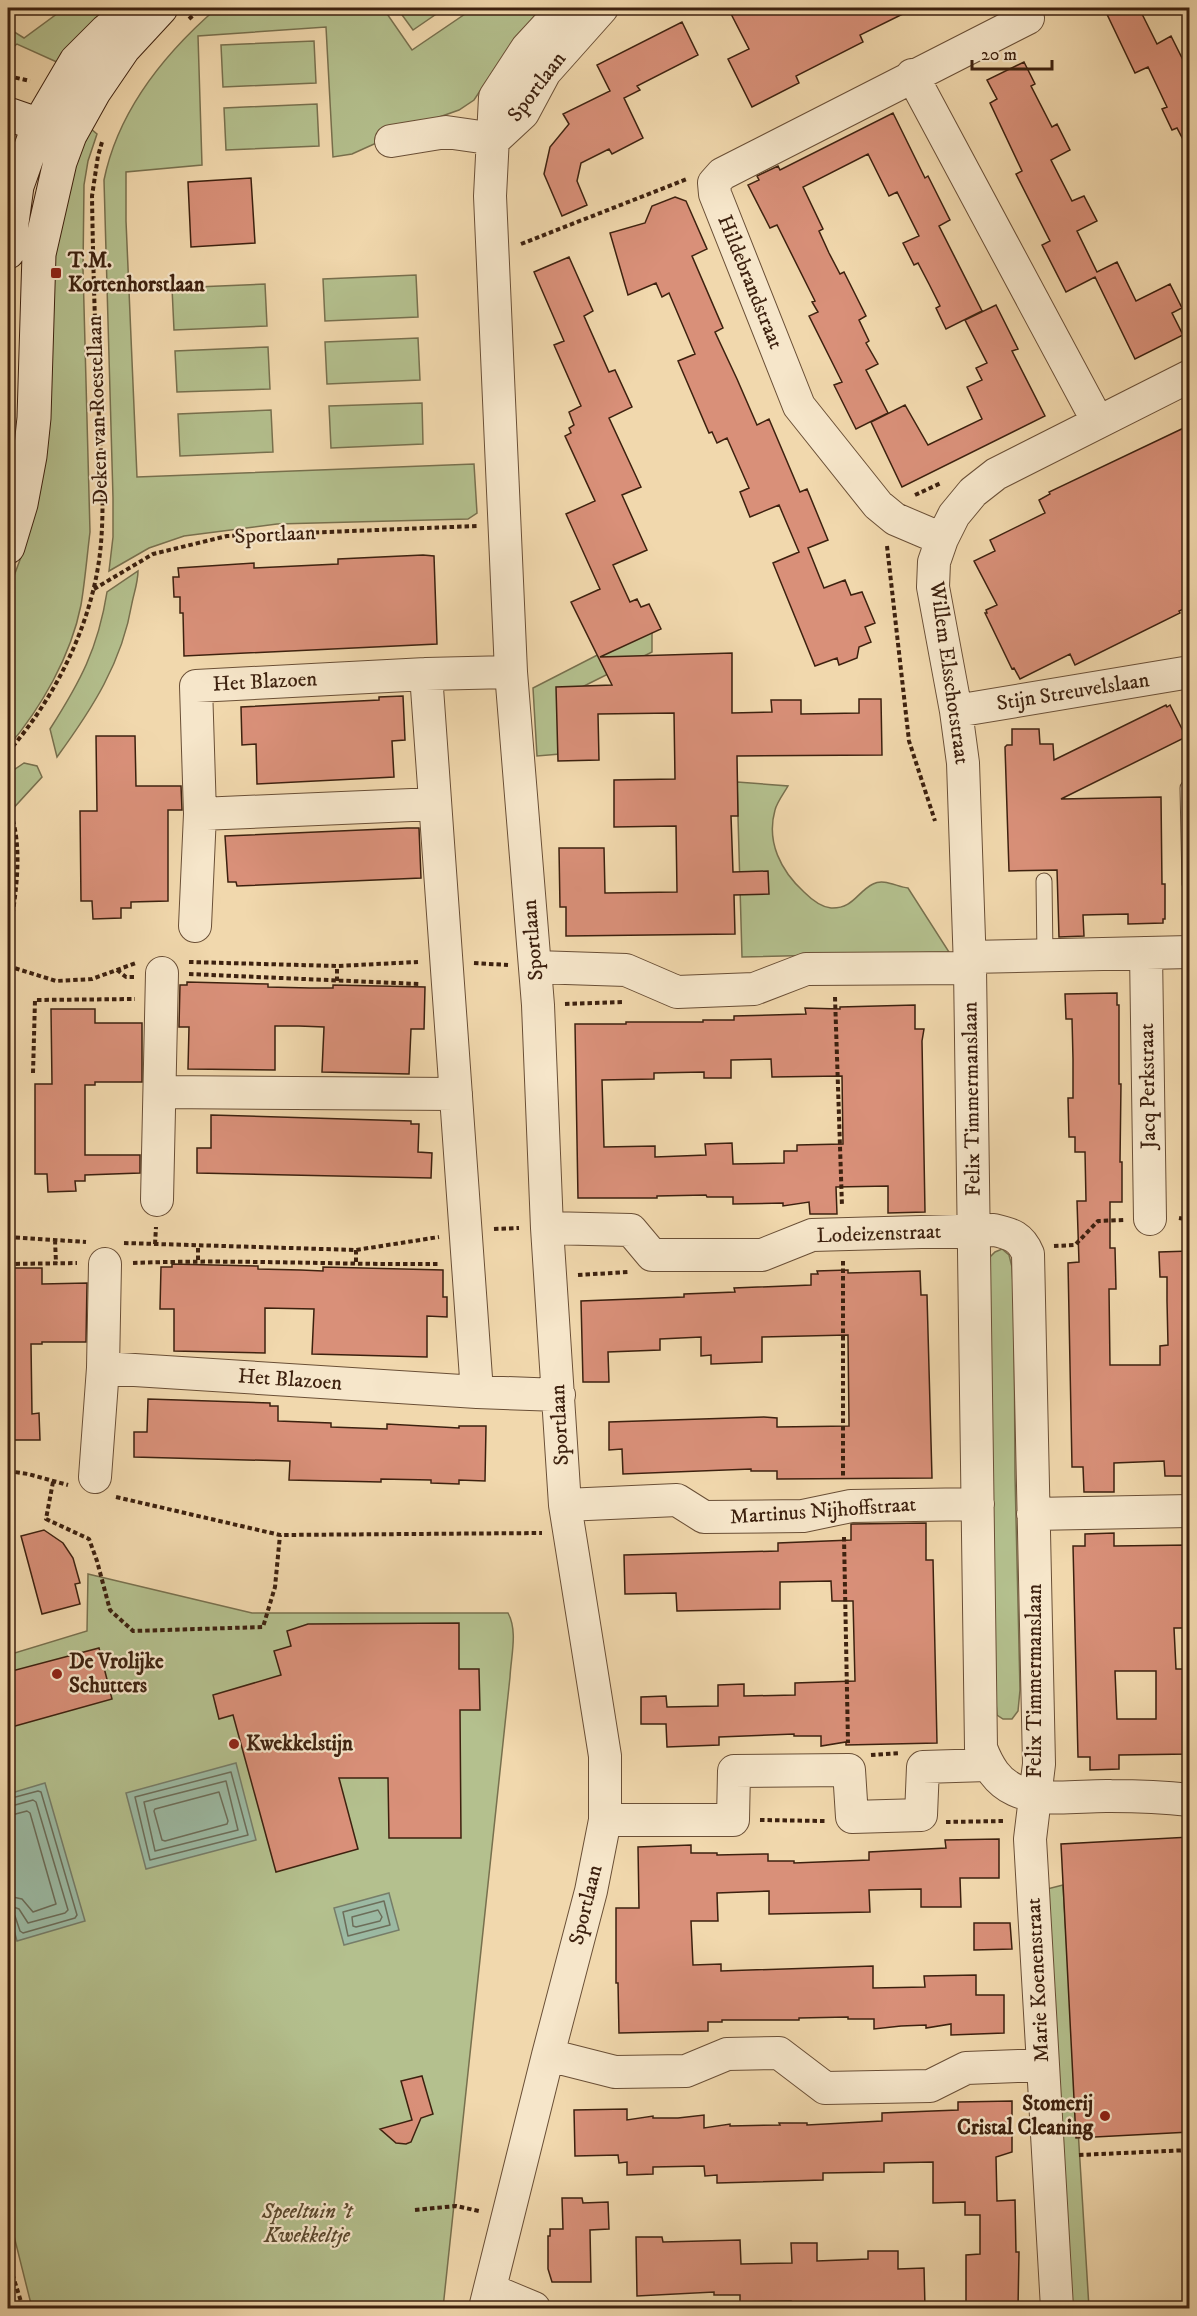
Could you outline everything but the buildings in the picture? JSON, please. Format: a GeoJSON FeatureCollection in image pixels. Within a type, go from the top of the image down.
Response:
{"type":"FeatureCollection","features":[{"type":"Feature","properties":{"kind":"main road"},"geometry":{"type":"LineString","coordinates":[[8,252],[25,139],[76,61],[106,31],[134,8]]}},
{"type":"Feature","properties":{"kind":"main road"},"geometry":{"type":"LineString","coordinates":[[8,547],[21,504],[30,456],[34,418],[39,254],[65,149],[94,92],[124,48],[174,14]]}},
{"type":"Feature","properties":{"kind":"main road"},"geometry":{"type":"LineString","coordinates":[[8,114],[25,139],[65,149]]}},
{"type":"Feature","properties":{"kind":"street","name":"Sportlaan"},"geometry":{"type":"LineString","coordinates":[[488,2299],[591,1891],[605,1820],[605,1756],[567,1519],[547,1228],[536,967],[511,672],[490,196],[495,139],[495,97],[527,48],[564,8]]}},
{"type":"Feature","properties":{"kind":"street","name":"Sportlaan"},"geometry":{"type":"LineString","coordinates":[[495,139],[523,113],[544,72],[602,8]]}},
{"type":"Feature","properties":{"kind":"street"},"geometry":{"type":"LineString","coordinates":[[714,183],[722,174],[912,75],[1028,18]]}},
{"type":"Feature","properties":{"kind":"street"},"geometry":{"type":"LineString","coordinates":[[912,75],[1098,422]]}},
{"type":"Feature","properties":{"kind":"street","name":"Sportlaan"},"geometry":{"type":"LineString","coordinates":[[392,141],[446,132],[495,139]]}},
{"type":"Feature","properties":{"kind":"street","name":"Hildebrandstraat"},"geometry":{"type":"LineString","coordinates":[[714,183],[715,194],[799,406],[878,505],[895,519],[942,539]]}},
{"type":"Feature","properties":{"kind":"street","name":"Willem Elsschotstraat"},"geometry":{"type":"LineString","coordinates":[[970,962],[963,763],[956,711],[933,587],[934,562],[942,539],[954,515],[973,492],[996,474],[1190,376]]}},
{"type":"Feature","properties":{"kind":"street","name":"Het Blazoen"},"geometry":{"type":"LineString","coordinates":[[195,926],[200,814],[196,686],[511,672]]}},
{"type":"Feature","properties":{"kind":"street","name":"Stijn Streuvelslaan"},"geometry":{"type":"LineString","coordinates":[[956,711],[1190,672]]}},
{"type":"Feature","properties":{"kind":"street"},"geometry":{"type":"LineString","coordinates":[[426,674],[477,1392]]}},
{"type":"Feature","properties":{"kind":"street"},"geometry":{"type":"LineString","coordinates":[[200,814],[435,804]]}},
{"type":"Feature","properties":{"kind":"street"},"geometry":{"type":"LineString","coordinates":[[536,967],[626,970],[677,992],[754,989],[806,969],[970,962],[1045,956],[1190,952]]}},
{"type":"Feature","properties":{"kind":"street","name":"Jacq Perkstraat"},"geometry":{"type":"LineString","coordinates":[[1146,953],[1150,1219]]}},
{"type":"Feature","properties":{"kind":"street","name":"Felix Timmermanslaan"},"geometry":{"type":"LineString","coordinates":[[970,962],[981,1748],[987,1765],[999,1779],[1016,1790],[1034,1807]]}},
{"type":"Feature","properties":{"kind":"street"},"geometry":{"type":"LineString","coordinates":[[157,1200],[161,974]]}},
{"type":"Feature","properties":{"kind":"street"},"geometry":{"type":"LineString","coordinates":[[160,1092],[456,1094]]}},
{"type":"Feature","properties":{"kind":"street"},"geometry":{"type":"LineString","coordinates":[[547,1228],[631,1230],[652,1255]]}},
{"type":"Feature","properties":{"kind":"street"},"geometry":{"type":"LineString","coordinates":[[974,1230],[994,1230],[1014,1235],[1023,1242],[1028,1254]]}},
{"type":"Feature","properties":{"kind":"street","name":"Lodeizenstraat"},"geometry":{"type":"LineString","coordinates":[[652,1255],[762,1255],[812,1235],[974,1230]]}},
{"type":"Feature","properties":{"kind":"street"},"geometry":{"type":"LineString","coordinates":[[94,1486],[103,1368],[106,1249]]}},
{"type":"Feature","properties":{"kind":"street","name":"Felix Timmermanslaan"},"geometry":{"type":"LineString","coordinates":[[1028,1254],[1039,1764],[1034,1807]]}},
{"type":"Feature","properties":{"kind":"street","name":"Het Blazoen"},"geometry":{"type":"LineString","coordinates":[[103,1368],[477,1392],[559,1395]]}},
{"type":"Feature","properties":{"kind":"street","name":"Martinus Nijhoffstraat"},"geometry":{"type":"LineString","coordinates":[[567,1519],[676,1500],[704,1517],[803,1516],[843,1507],[978,1504]]}},
{"type":"Feature","properties":{"kind":"street"},"geometry":{"type":"LineString","coordinates":[[1033,1514],[1190,1511]]}},
{"type":"Feature","properties":{"kind":"street"},"geometry":{"type":"LineString","coordinates":[[605,1820],[733,1820],[734,1771],[849,1770],[852,1817],[921,1815],[923,1767],[987,1765]]}},
{"type":"Feature","properties":{"kind":"street"},"geometry":{"type":"LineString","coordinates":[[1034,1807],[1058,1797],[1121,1796],[1190,1800]]}},
{"type":"Feature","properties":{"kind":"street","name":"Marie Koenenstraat"},"geometry":{"type":"LineString","coordinates":[[1034,1807],[1030,1839],[1057,2308]]}},
{"type":"Feature","properties":{"kind":"street"},"geometry":{"type":"LineString","coordinates":[[548,2055],[615,2072],[686,2071],[727,2054],[779,2053],[825,2088],[930,2086],[966,2068],[1042,2065]]}},
{"type":"Feature","properties":{"kind":"street"},"geometry":{"type":"LineString","coordinates":[[488,2299],[534,2308]]}},
{"type":"Feature","properties":{"kind":"lane"},"geometry":{"type":"LineString","coordinates":[[1188,788],[1190,884]]}},
{"type":"Feature","properties":{"kind":"lane"},"geometry":{"type":"LineString","coordinates":[[1044,881],[1045,956]]}},
{"type":"Feature","properties":{"kind":"path"},"geometry":{"type":"LineString","coordinates":[[174,14],[201,8]]}},
{"type":"Feature","properties":{"kind":"path"},"geometry":{"type":"LineString","coordinates":[[8,71],[10,76],[8,79]]}},
{"type":"Feature","properties":{"kind":"path","name":"Deken van Roestellaan"},"geometry":{"type":"LineString","coordinates":[[8,752],[29,728],[55,688],[93,589],[101,543],[92,196],[103,139]]}},
{"type":"Feature","properties":{"kind":"path"},"geometry":{"type":"LineString","coordinates":[[492,255],[696,175],[714,183]]}},
{"type":"Feature","properties":{"kind":"path","name":"Sportlaan"},"geometry":{"type":"LineString","coordinates":[[93,589],[153,554],[227,536],[505,525]]}},
{"type":"Feature","properties":{"kind":"path"},"geometry":{"type":"LineString","coordinates":[[8,806],[16,845],[16,885],[8,945]]}},
{"type":"Feature","properties":{"kind":"path"},"geometry":{"type":"LineString","coordinates":[[8,966],[56,981],[337,966],[447,973]]}},
{"type":"Feature","properties":{"kind":"path"},"geometry":{"type":"LineString","coordinates":[[337,966],[337,981]]}},
{"type":"Feature","properties":{"kind":"path"},"geometry":{"type":"LineString","coordinates":[[33,1073],[34,1000],[161,974],[337,981],[536,967]]}},
{"type":"Feature","properties":{"kind":"path"},"geometry":{"type":"LineString","coordinates":[[834,969],[843,1234],[843,1507],[849,1770]]}},
{"type":"Feature","properties":{"kind":"path"},"geometry":{"type":"LineString","coordinates":[[538,1005],[630,1002]]}},
{"type":"Feature","properties":{"kind":"path"},"geometry":{"type":"LineString","coordinates":[[1028,1254],[1047,1246],[1075,1245],[1098,1221],[1186,1218],[1190,1220]]}},
{"type":"Feature","properties":{"kind":"path"},"geometry":{"type":"LineString","coordinates":[[8,1237],[55,1240],[106,1249],[198,1260],[356,1264],[467,1248],[498,1228]]}},
{"type":"Feature","properties":{"kind":"path"},"geometry":{"type":"LineString","coordinates":[[55,1240],[56,1263]]}},
{"type":"Feature","properties":{"kind":"path"},"geometry":{"type":"LineString","coordinates":[[8,1264],[56,1263],[106,1249],[198,1246],[356,1250],[467,1248]]}},
{"type":"Feature","properties":{"kind":"path"},"geometry":{"type":"LineString","coordinates":[[198,1246],[198,1260]]}},
{"type":"Feature","properties":{"kind":"path"},"geometry":{"type":"LineString","coordinates":[[356,1250],[356,1264]]}},
{"type":"Feature","properties":{"kind":"path"},"geometry":{"type":"LineString","coordinates":[[551,1276],[652,1271],[652,1255]]}},
{"type":"Feature","properties":{"kind":"path"},"geometry":{"type":"LineString","coordinates":[[8,1471],[28,1474],[53,1482],[94,1486],[204,1519],[280,1535],[567,1519]]}},
{"type":"Feature","properties":{"kind":"path"},"geometry":{"type":"LineString","coordinates":[[53,1482],[46,1519],[89,1539],[110,1610],[133,1631],[263,1627],[275,1587],[280,1535]]}},
{"type":"Feature","properties":{"kind":"path"},"geometry":{"type":"LineString","coordinates":[[849,1770],[864,1755],[911,1752],[923,1767]]}},
{"type":"Feature","properties":{"kind":"path"},"geometry":{"type":"LineString","coordinates":[[921,1815],[946,1822],[1034,1807]]}},
{"type":"Feature","properties":{"kind":"path"},"geometry":{"type":"LineString","coordinates":[[733,1820],[835,1821],[852,1817]]}},
{"type":"Feature","properties":{"kind":"path"},"geometry":{"type":"LineString","coordinates":[[1079,2155],[1190,2150]]}},
{"type":"Feature","properties":{"kind":"path"},"geometry":{"type":"LineString","coordinates":[[415,2210],[456,2206]]}},
{"type":"Feature","properties":{"kind":"path"},"geometry":{"type":"LineString","coordinates":[[8,2260],[23,2308]]}},
{"type":"Feature","properties":{"kind":"green space"},"geometry":{"type":"Polygon","coordinates":[[[65,8],[108,8],[82,32],[59,63],[17,44],[8,51],[8,28],[24,38],[65,8]]]}},
{"type":"Feature","properties":{"kind":"green space"},"geometry":{"type":"Polygon","coordinates":[[[217,8],[383,8],[412,50],[474,8],[547,8],[496,67],[474,100],[459,110],[414,126],[352,154],[333,157],[326,27],[198,36],[202,165],[126,172],[137,477],[474,464],[477,513],[468,519],[277,524],[184,536],[149,548],[109,571],[113,537],[113,498],[104,180],[120,130],[146,85],[179,44],[217,8]]]}},
{"type":"Feature","properties":{"kind":"green space"},"geometry":{"type":"Polygon","coordinates":[[[397,8],[445,8],[413,30],[397,8]]]}},
{"type":"Feature","properties":{"kind":"green space"},"geometry":{"type":"Polygon","coordinates":[[[314,41],[316,83],[223,87],[221,45],[314,41]]]}},
{"type":"Feature","properties":{"kind":"green space"},"geometry":{"type":"Polygon","coordinates":[[[317,104],[319,146],[226,150],[224,108],[317,104]]]}},
{"type":"Feature","properties":{"kind":"green space"},"geometry":{"type":"Polygon","coordinates":[[[85,124],[97,134],[88,161],[84,185],[83,269],[90,532],[85,578],[76,624],[62,662],[32,716],[8,747],[8,592],[24,549],[46,254],[85,124]]]}},
{"type":"Feature","properties":{"kind":"green space"},"geometry":{"type":"Polygon","coordinates":[[[416,275],[418,317],[325,321],[323,279],[416,275]]]}},
{"type":"Feature","properties":{"kind":"green space"},"geometry":{"type":"Polygon","coordinates":[[[265,284],[267,326],[174,330],[172,288],[265,284]]]}},
{"type":"Feature","properties":{"kind":"green space"},"geometry":{"type":"Polygon","coordinates":[[[418,338],[420,380],[327,384],[325,342],[418,338]]]}},
{"type":"Feature","properties":{"kind":"green space"},"geometry":{"type":"Polygon","coordinates":[[[268,347],[270,389],[177,392],[175,351],[268,347]]]}},
{"type":"Feature","properties":{"kind":"green space"},"geometry":{"type":"Polygon","coordinates":[[[422,403],[423,444],[331,448],[329,406],[422,403]]]}},
{"type":"Feature","properties":{"kind":"green space"},"geometry":{"type":"Polygon","coordinates":[[[271,410],[273,452],[180,456],[178,414],[271,410]]]}},
{"type":"Feature","properties":{"kind":"green space"},"geometry":{"type":"Polygon","coordinates":[[[138,571],[127,625],[113,665],[93,703],[57,757],[50,729],[79,680],[93,648],[107,592],[138,571]]]}},
{"type":"Feature","properties":{"kind":"green space"},"geometry":{"type":"Polygon","coordinates":[[[652,627],[652,652],[560,698],[560,754],[537,756],[533,688],[652,627]]]}},
{"type":"Feature","properties":{"kind":"green space"},"geometry":{"type":"Polygon","coordinates":[[[24,763],[37,766],[42,777],[8,814],[8,774],[24,763]]]}},
{"type":"Feature","properties":{"kind":"green space"},"geometry":{"type":"Polygon","coordinates":[[[737,782],[788,786],[775,810],[772,833],[774,844],[788,875],[813,900],[827,907],[838,908],[850,903],[877,882],[908,888],[949,952],[742,957],[737,782]]]}},
{"type":"Feature","properties":{"kind":"green space"},"geometry":{"type":"Polygon","coordinates":[[[1002,1249],[1009,1255],[1012,1267],[1014,1301],[1020,1690],[1018,1711],[1012,1719],[1003,1719],[997,1715],[995,1690],[988,1259],[1002,1249]]]}},
{"type":"Feature","properties":{"kind":"green space","name":"Speeltuin 't Kwekkeltje"},"geometry":{"type":"Polygon","coordinates":[[[88,1574],[252,1613],[508,1613],[513,1628],[512,1652],[443,2308],[32,2308],[8,2212],[8,1655],[87,1631],[88,1574]]]}},
{"type":"Feature","properties":{"kind":"green space"},"geometry":{"type":"Polygon","coordinates":[[[1063,1885],[1089,2308],[1068,2308],[1047,1889],[1063,1885]]]}},
{"type":"Feature","properties":{"kind":"water"},"geometry":{"type":"Polygon","coordinates":[[[236,1763],[256,1840],[146,1869],[126,1793],[236,1763]]]}},
{"type":"Feature","properties":{"kind":"water"},"geometry":{"type":"Polygon","coordinates":[[[45,1783],[85,1921],[17,1941],[8,1909],[8,1794],[45,1783]]]}},
{"type":"Feature","properties":{"kind":"water"},"geometry":{"type":"Polygon","coordinates":[[[389,1893],[399,1930],[344,1945],[334,1908],[389,1893]]]}},
{"type":"Feature","properties":{"kind":"place","name":"T.M. Kortenhorstlaan"},"geometry":{"type":"Point","coordinates":[56,273]}},
{"type":"Feature","properties":{"kind":"place","name":"De Vrolijke Schutters"},"geometry":{"type":"Point","coordinates":[57,1674]}},
{"type":"Feature","properties":{"kind":"place","name":"Kwekkelstijn"},"geometry":{"type":"Point","coordinates":[234,1744]}},
{"type":"Feature","properties":{"kind":"place","name":"Stomerij Cristal Cleaning"},"geometry":{"type":"Point","coordinates":[1105,2116]}}]}
